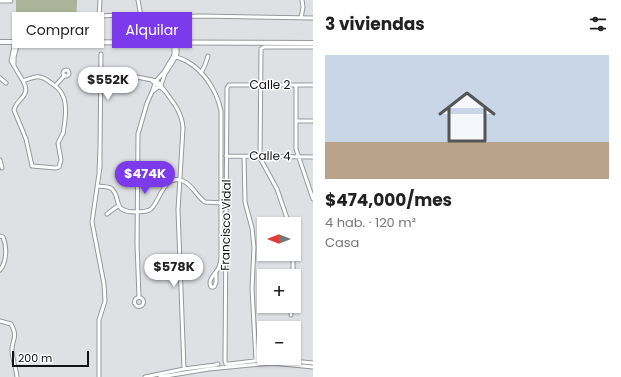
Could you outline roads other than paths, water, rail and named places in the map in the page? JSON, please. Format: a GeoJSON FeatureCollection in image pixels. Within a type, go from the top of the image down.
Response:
{"type":"FeatureCollection","features":[{"type":"Feature","properties":{"kind":"main road"},"geometry":{"type":"LineString","coordinates":[[0,42],[12,42]]}},
{"type":"Feature","properties":{"kind":"main road"},"geometry":{"type":"LineString","coordinates":[[192,43],[313,43]]}},
{"type":"Feature","properties":{"kind":"street"},"geometry":{"type":"LineString","coordinates":[[99,12],[100,0]]}},
{"type":"Feature","properties":{"kind":"street"},"geometry":{"type":"LineString","coordinates":[[138,0],[140,12]]}},
{"type":"Feature","properties":{"kind":"street"},"geometry":{"type":"LineString","coordinates":[[301,18],[302,0]]}},
{"type":"Feature","properties":{"kind":"street"},"geometry":{"type":"LineString","coordinates":[[0,1],[11,1]]}},
{"type":"Feature","properties":{"kind":"street"},"geometry":{"type":"LineString","coordinates":[[192,17],[313,18]]}},
{"type":"Feature","properties":{"kind":"street"},"geometry":{"type":"LineString","coordinates":[[287,217],[277,189],[260,156],[260,52],[264,47],[313,47]]}},
{"type":"Feature","properties":{"kind":"street"},"geometry":{"type":"LineString","coordinates":[[15,48],[10,59],[26,88],[25,94],[14,110],[26,139],[31,165],[33,167],[58,168],[60,162],[59,148],[64,123],[64,100],[61,92],[42,77],[34,76],[23,81]]}},
{"type":"Feature","properties":{"kind":"street"},"geometry":{"type":"LineString","coordinates":[[152,92],[160,85],[164,74],[175,56],[176,48]]}},
{"type":"Feature","properties":{"kind":"street"},"geometry":{"type":"LineString","coordinates":[[99,377],[99,318],[105,300],[104,282],[92,224],[100,172],[101,54]]}},
{"type":"Feature","properties":{"kind":"street"},"geometry":{"type":"LineString","coordinates":[[175,56],[189,62],[201,73],[213,90],[221,111],[221,261],[216,274]]}},
{"type":"Feature","properties":{"kind":"street"},"geometry":{"type":"LineString","coordinates":[[139,297],[137,212],[138,137],[146,103],[155,82],[175,56]]}},
{"type":"Feature","properties":{"kind":"street"},"geometry":{"type":"LineString","coordinates":[[201,73],[208,56]]}},
{"type":"Feature","properties":{"kind":"street"},"geometry":{"type":"LineString","coordinates":[[55,86],[65,75]]}},
{"type":"Feature","properties":{"kind":"street"},"geometry":{"type":"LineString","coordinates":[[101,93],[107,83],[120,78],[140,77],[151,80],[160,85],[175,103],[183,124],[178,210],[184,369]]}},
{"type":"Feature","properties":{"kind":"street"},"geometry":{"type":"LineString","coordinates":[[0,78],[6,83]]}},
{"type":"Feature","properties":{"kind":"street"},"geometry":{"type":"LineString","coordinates":[[101,81],[107,83]]}},
{"type":"Feature","properties":{"kind":"street"},"geometry":{"type":"LineString","coordinates":[[296,85],[295,142],[298,157],[313,199]]}},
{"type":"Feature","properties":{"kind":"street","name":"Calle 2"},"geometry":{"type":"LineString","coordinates":[[227,86],[313,85]]}},
{"type":"Feature","properties":{"kind":"street","name":"Francisco Vidal"},"geometry":{"type":"LineString","coordinates":[[227,86],[224,362],[226,364],[256,360]]}},
{"type":"Feature","properties":{"kind":"street"},"geometry":{"type":"LineString","coordinates":[[296,121],[313,121]]}},
{"type":"Feature","properties":{"kind":"street","name":"Calle 4"},"geometry":{"type":"LineString","coordinates":[[226,156],[313,157]]}},
{"type":"Feature","properties":{"kind":"street"},"geometry":{"type":"LineString","coordinates":[[244,156],[245,202],[252,228],[254,247],[252,286],[256,360],[279,359],[313,363]]}},
{"type":"Feature","properties":{"kind":"street"},"geometry":{"type":"LineString","coordinates":[[0,160],[2,168]]}},
{"type":"Feature","properties":{"kind":"street"},"geometry":{"type":"LineString","coordinates":[[98,186],[112,188],[118,205],[126,211],[137,212],[150,210],[167,184],[171,181],[180,180],[190,185],[205,202],[222,203]]}},
{"type":"Feature","properties":{"kind":"street"},"geometry":{"type":"LineString","coordinates":[[107,214],[118,205]]}},
{"type":"Feature","properties":{"kind":"street"},"geometry":{"type":"LineString","coordinates":[[0,236],[3,237],[5,243],[4,264],[0,270]]}},
{"type":"Feature","properties":{"kind":"street"},"geometry":{"type":"LineString","coordinates":[[0,321],[11,324],[14,330],[15,341],[12,348],[12,353],[17,377]]}},
{"type":"Feature","properties":{"kind":"street"},"geometry":{"type":"LineString","coordinates":[[160,377],[209,369],[272,363],[313,367]]}},
{"type":"Feature","properties":{"kind":"street"},"geometry":{"type":"LineString","coordinates":[[145,377],[218,364]]}}]}
